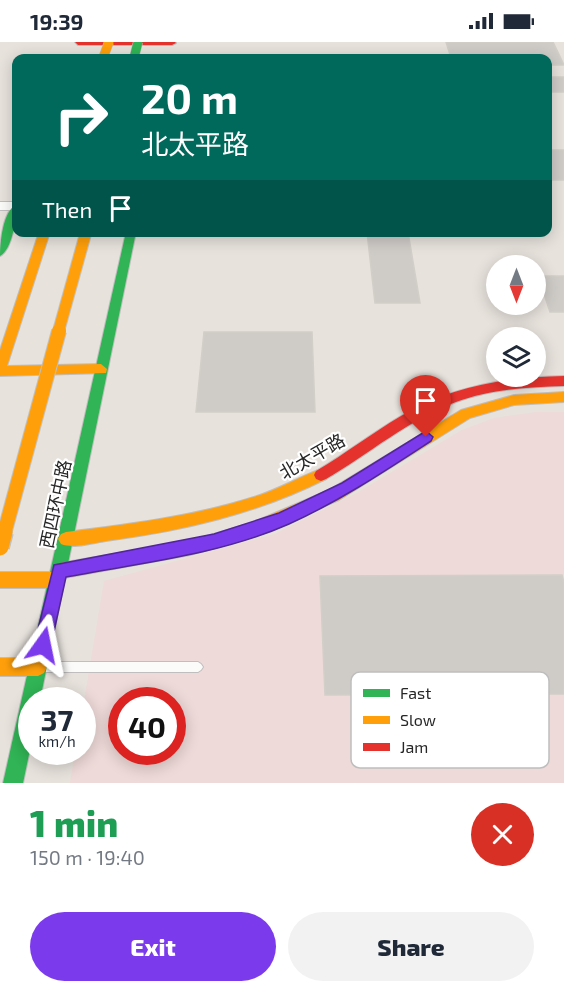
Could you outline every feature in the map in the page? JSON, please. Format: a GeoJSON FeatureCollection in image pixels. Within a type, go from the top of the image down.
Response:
{"type":"FeatureCollection","features":[{"type":"Feature","properties":{"kind":"main road"},"geometry":{"type":"LineString","coordinates":[[78,42],[172,42]]}},
{"type":"Feature","properties":{"kind":"main road"},"geometry":{"type":"LineString","coordinates":[[0,252],[12,218]]}},
{"type":"Feature","properties":{"kind":"main road"},"geometry":{"type":"LineString","coordinates":[[43,237],[0,370],[101,369]]}},
{"type":"Feature","properties":{"kind":"main road"},"geometry":{"type":"LineString","coordinates":[[0,547],[85,237]]}},
{"type":"Feature","properties":{"kind":"main road","name":"西四环中路"},"geometry":{"type":"LineString","coordinates":[[13,783],[15,747],[38,667],[130,237]]}},
{"type":"Feature","properties":{"kind":"main road","name":"北太平路"},"geometry":{"type":"LineString","coordinates":[[66,539],[145,531],[208,519],[261,502],[308,482],[406,419],[458,394],[508,382],[564,381]]}},
{"type":"Feature","properties":{"kind":"main road"},"geometry":{"type":"LineString","coordinates":[[0,580],[58,575],[248,532],[293,515],[347,488],[446,424],[483,407],[516,399],[564,397]]}},
{"type":"Feature","properties":{"kind":"main road"},"geometry":{"type":"LineString","coordinates":[[0,667],[38,667]]}},
{"type":"Feature","properties":{"kind":"lane"},"geometry":{"type":"LineString","coordinates":[[38,667],[198,667]]}},
{"type":"Feature","properties":{"kind":"shaded area"},"geometry":{"type":"Polygon","coordinates":[[[536,412],[564,412],[564,783],[70,783],[73,765],[96,765],[96,687],[86,687],[104,581],[275,534],[357,493],[462,430],[494,418],[536,412]]]}},
{"type":"Feature","properties":{"kind":"building"},"geometry":{"type":"Polygon","coordinates":[[[446,42],[553,42],[564,65],[552,65],[552,54],[450,54],[446,42]]]}},
{"type":"Feature","properties":{"kind":"building"},"geometry":{"type":"Polygon","coordinates":[[[552,77],[564,77],[564,92],[552,92],[552,77]]]}},
{"type":"Feature","properties":{"kind":"building"},"geometry":{"type":"Polygon","coordinates":[[[552,150],[564,150],[564,180],[552,180],[552,150]]]}},
{"type":"Feature","properties":{"kind":"building"},"geometry":{"type":"Polygon","coordinates":[[[368,237],[409,237],[420,303],[375,303],[368,237]]]}},
{"type":"Feature","properties":{"kind":"building"},"geometry":{"type":"Polygon","coordinates":[[[546,276],[564,276],[564,312],[550,312],[546,300],[546,276]]]}},
{"type":"Feature","properties":{"kind":"building"},"geometry":{"type":"Polygon","coordinates":[[[204,332],[312,332],[315,412],[196,412],[204,332]]]}},
{"type":"Feature","properties":{"kind":"building"},"geometry":{"type":"Polygon","coordinates":[[[562,575],[564,583],[564,694],[549,694],[549,672],[351,672],[351,695],[325,695],[320,576],[562,575]]]}},
{"type":"Feature","properties":{"kind":"traffic: fast"},"geometry":{"type":"LineString","coordinates":[[135,54],[138,42]]}},
{"type":"Feature","properties":{"kind":"traffic: fast"},"geometry":{"type":"LineString","coordinates":[[0,252],[12,219]]}},
{"type":"Feature","properties":{"kind":"traffic: fast"},"geometry":{"type":"LineString","coordinates":[[13,783],[130,237]]}},
{"type":"Feature","properties":{"kind":"traffic: slow"},"geometry":{"type":"LineString","coordinates":[[104,54],[109,42]]}},
{"type":"Feature","properties":{"kind":"traffic: slow"},"geometry":{"type":"LineString","coordinates":[[0,369],[43,237]]}},
{"type":"Feature","properties":{"kind":"traffic: slow"},"geometry":{"type":"LineString","coordinates":[[0,547],[85,237]]}},
{"type":"Feature","properties":{"kind":"traffic: slow"},"geometry":{"type":"LineString","coordinates":[[0,371],[101,369]]}},
{"type":"Feature","properties":{"kind":"traffic: slow"},"geometry":{"type":"LineString","coordinates":[[60,571],[190,548],[253,530],[334,495],[466,414],[514,400],[564,397]]}},
{"type":"Feature","properties":{"kind":"traffic: slow"},"geometry":{"type":"LineString","coordinates":[[66,539],[165,526],[229,512],[291,490],[321,475]]}},
{"type":"Feature","properties":{"kind":"traffic: slow"},"geometry":{"type":"LineString","coordinates":[[0,580],[57,580]]}},
{"type":"Feature","properties":{"kind":"traffic: slow"},"geometry":{"type":"LineString","coordinates":[[0,667],[38,667]]}},
{"type":"Feature","properties":{"kind":"traffic: jam"},"geometry":{"type":"LineString","coordinates":[[78,43],[172,43]]}},
{"type":"Feature","properties":{"kind":"traffic: jam"},"geometry":{"type":"LineString","coordinates":[[321,475],[405,420],[453,397],[507,384],[564,381]]}},
{"type":"Feature","properties":{"kind":"route"},"geometry":{"type":"LineString","coordinates":[[43,645],[60,571],[149,556],[248,532],[313,506],[347,488],[426,437]]}}]}
